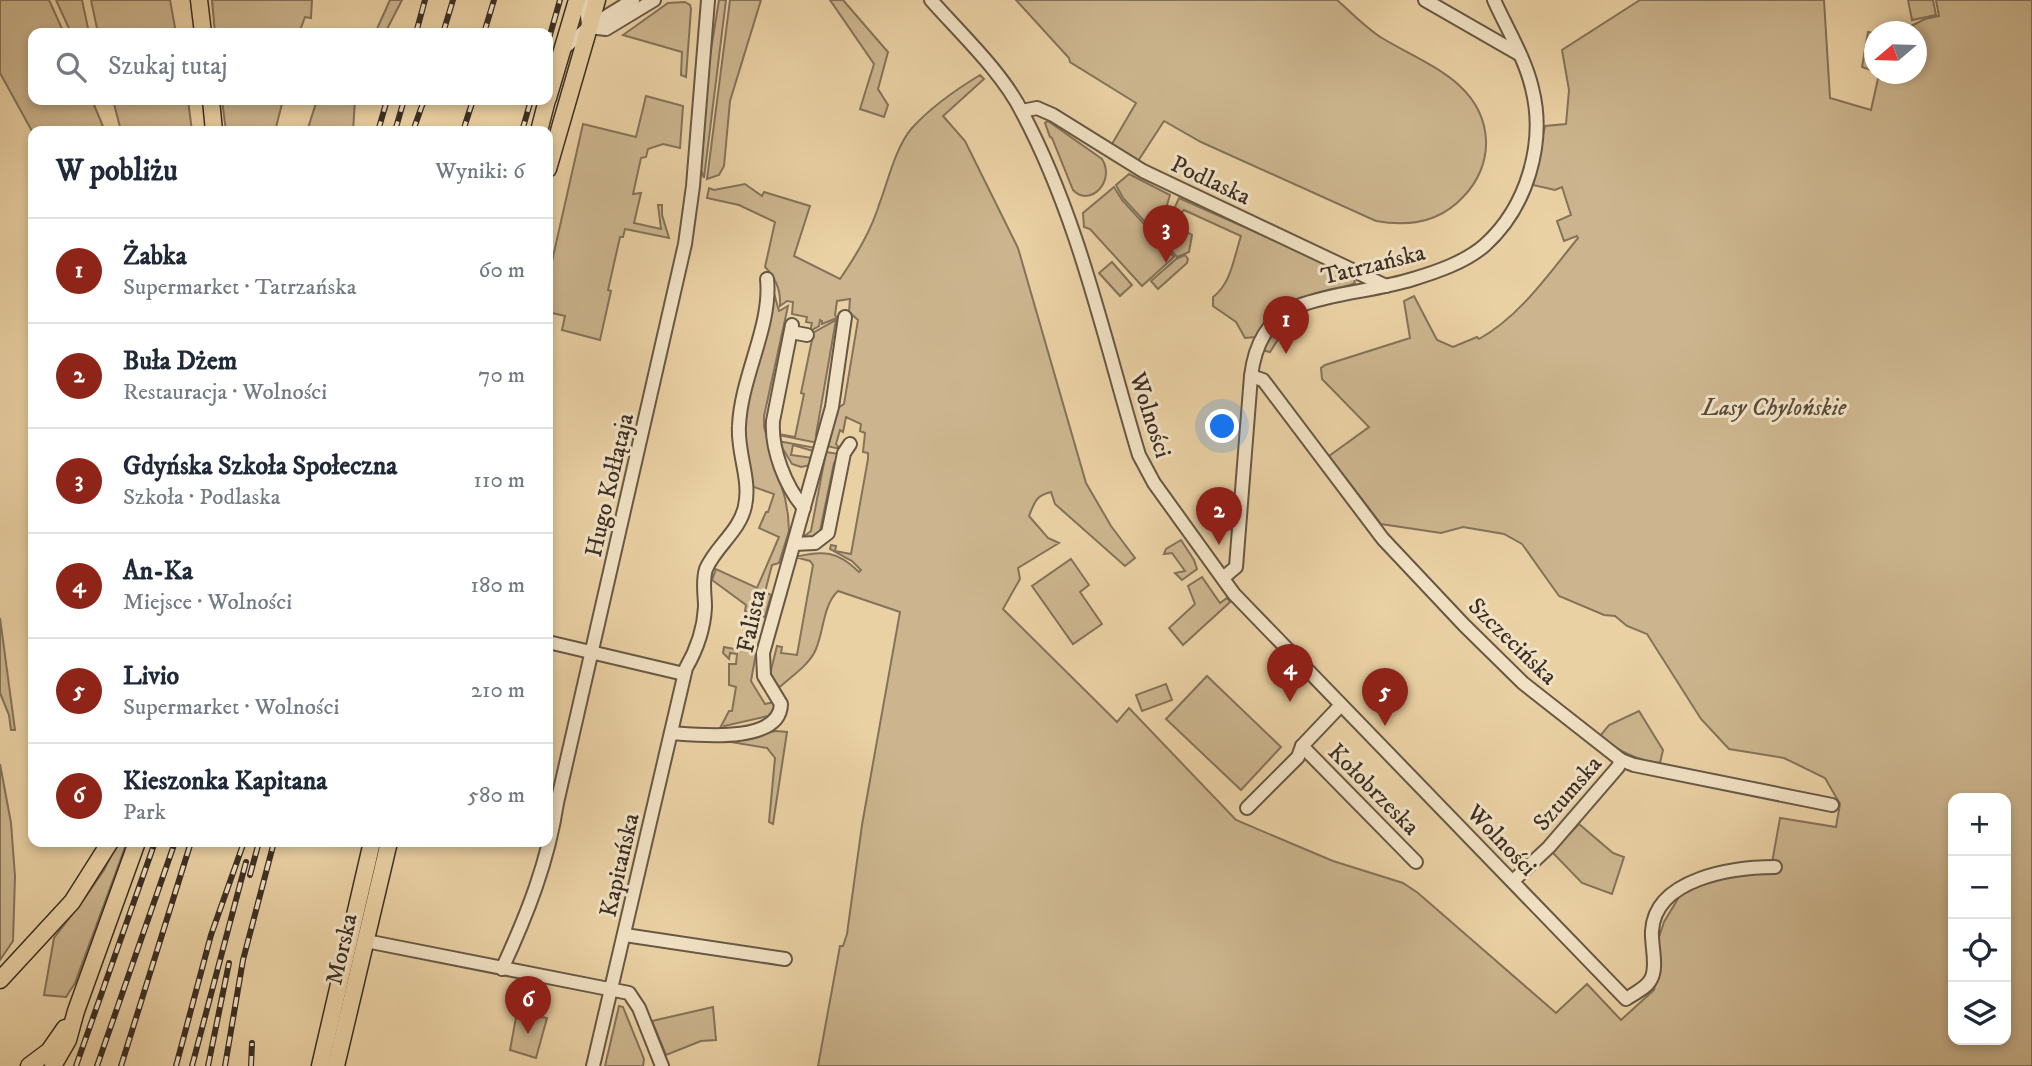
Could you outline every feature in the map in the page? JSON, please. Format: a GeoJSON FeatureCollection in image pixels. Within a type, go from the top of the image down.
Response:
{"type":"FeatureCollection","features":[{"type":"Feature","properties":{"kind":"main road"},"geometry":{"type":"LineString","coordinates":[[199,0],[202,28]]}},
{"type":"Feature","properties":{"kind":"main road"},"geometry":{"type":"LineString","coordinates":[[553,81],[577,0]]}},
{"type":"Feature","properties":{"kind":"main road"},"geometry":{"type":"LineString","coordinates":[[553,152],[597,0]]}},
{"type":"Feature","properties":{"kind":"main road"},"geometry":{"type":"LineString","coordinates":[[211,105],[214,126]]}},
{"type":"Feature","properties":{"kind":"main road"},"geometry":{"type":"LineString","coordinates":[[540,126],[546,105]]}},
{"type":"Feature","properties":{"kind":"main road"},"geometry":{"type":"LineString","coordinates":[[0,980],[63,913],[87,881],[107,847]]}},
{"type":"Feature","properties":{"kind":"main road"},"geometry":{"type":"LineString","coordinates":[[53,1066],[68,1040],[135,847]]}},
{"type":"Feature","properties":{"kind":"main road","name":"Morska"},"geometry":{"type":"LineString","coordinates":[[320,1066],[371,847]]}},
{"type":"Feature","properties":{"kind":"main road","name":"Morska"},"geometry":{"type":"LineString","coordinates":[[336,1066],[388,847]]}},
{"type":"Feature","properties":{"kind":"main road"},"geometry":{"type":"LineString","coordinates":[[30,1065],[49,1052],[76,1011]]}},
{"type":"Feature","properties":{"kind":"street"},"geometry":{"type":"LineString","coordinates":[[585,0],[589,27]]}},
{"type":"Feature","properties":{"kind":"street"},"geometry":{"type":"LineString","coordinates":[[561,52],[589,27],[633,0]]}},
{"type":"Feature","properties":{"kind":"street"},"geometry":{"type":"LineString","coordinates":[[589,27],[606,29],[654,0]]}},
{"type":"Feature","properties":{"kind":"street","name":"Hugo Kołłątaja"},"geometry":{"type":"LineString","coordinates":[[553,828],[685,244],[693,186],[708,0]]}},
{"type":"Feature","properties":{"kind":"street","name":"Wolności"},"geometry":{"type":"LineString","coordinates":[[931,0],[1004,82],[1022,111],[1073,226],[1139,455],[1154,483],[1234,594],[1626,999],[1648,983],[1653,975],[1652,929],[1655,916],[1665,900],[1692,881],[1744,869],[1775,867]]}},
{"type":"Feature","properties":{"kind":"street"},"geometry":{"type":"LineString","coordinates":[[1425,0],[1519,54]]}},
{"type":"Feature","properties":{"kind":"street","name":"Tatrzańska"},"geometry":{"type":"LineString","coordinates":[[1223,579],[1236,567],[1251,376],[1260,339],[1273,323],[1290,309],[1309,302],[1412,280],[1473,254],[1502,226],[1520,195],[1533,162],[1537,127],[1532,89],[1494,0]]}},
{"type":"Feature","properties":{"kind":"street","name":"Podlaska"},"geometry":{"type":"LineString","coordinates":[[1022,111],[1037,108],[1053,115],[1143,171],[1386,286]]}},
{"type":"Feature","properties":{"kind":"street","name":"Kapitańska"},"geometry":{"type":"LineString","coordinates":[[593,1066],[684,674],[700,634],[705,609],[703,584],[707,567],[738,525],[745,509],[746,481],[738,443],[740,412],[765,318],[767,279]]}},
{"type":"Feature","properties":{"kind":"street","name":"Falista"},"geometry":{"type":"LineString","coordinates":[[671,733],[706,736],[744,732],[767,728],[778,719],[781,704],[764,676],[762,660],[774,607],[832,407],[845,317]]}},
{"type":"Feature","properties":{"kind":"street"},"geometry":{"type":"LineString","coordinates":[[804,508],[794,496],[772,436],[791,328],[807,335]]}},
{"type":"Feature","properties":{"kind":"street","name":"Szczecińska"},"geometry":{"type":"LineString","coordinates":[[1251,376],[1263,380],[1383,539],[1469,631],[1523,683],[1621,760],[1634,765],[1832,805]]}},
{"type":"Feature","properties":{"kind":"street"},"geometry":{"type":"LineString","coordinates":[[794,544],[815,543],[828,533],[844,453],[850,444]]}},
{"type":"Feature","properties":{"kind":"street"},"geometry":{"type":"LineString","coordinates":[[553,643],[684,674]]}},
{"type":"Feature","properties":{"kind":"street"},"geometry":{"type":"LineString","coordinates":[[1247,808],[1298,757],[1302,746],[1341,705]]}},
{"type":"Feature","properties":{"kind":"street","name":"Kołobrzeska"},"geometry":{"type":"LineString","coordinates":[[1302,746],[1416,862]]}},
{"type":"Feature","properties":{"kind":"street","name":"Sztumska"},"geometry":{"type":"LineString","coordinates":[[1513,881],[1575,818],[1621,760]]}},
{"type":"Feature","properties":{"kind":"street","name":"Hugo Kołłątaja"},"geometry":{"type":"LineString","coordinates":[[502,969],[536,890],[549,847]]}},
{"type":"Feature","properties":{"kind":"street"},"geometry":{"type":"LineString","coordinates":[[625,935],[785,959]]}},
{"type":"Feature","properties":{"kind":"street"},"geometry":{"type":"LineString","coordinates":[[366,941],[629,993],[662,1066]]}},
{"type":"Feature","properties":{"kind":"green space"},"geometry":{"type":"Polygon","coordinates":[[[0,0],[49,0],[62,28],[28,28],[28,105],[94,105],[103,126],[29,126],[0,73],[0,0]]]}},
{"type":"Feature","properties":{"kind":"green space"},"geometry":{"type":"Polygon","coordinates":[[[56,0],[82,0],[88,28],[69,28],[56,0]]]}},
{"type":"Feature","properties":{"kind":"green space"},"geometry":{"type":"Polygon","coordinates":[[[91,0],[170,0],[175,28],[97,28],[91,0]]]}},
{"type":"Feature","properties":{"kind":"green space"},"geometry":{"type":"Polygon","coordinates":[[[212,0],[312,0],[311,18],[305,17],[301,28],[215,28],[212,0]]]}},
{"type":"Feature","properties":{"kind":"green space"},"geometry":{"type":"Polygon","coordinates":[[[390,0],[402,0],[388,28],[377,28],[390,0]]]}},
{"type":"Feature","properties":{"kind":"green space"},"geometry":{"type":"Polygon","coordinates":[[[719,0],[726,0],[704,178],[701,170],[709,62],[719,0]]]}},
{"type":"Feature","properties":{"kind":"green space"},"geometry":{"type":"Polygon","coordinates":[[[730,0],[761,0],[730,101],[724,166],[719,175],[707,179],[730,0]]]}},
{"type":"Feature","properties":{"kind":"green space"},"geometry":{"type":"Polygon","coordinates":[[[830,0],[843,0],[888,52],[878,89],[888,105],[884,117],[860,109],[874,64],[830,0]]]}},
{"type":"Feature","properties":{"kind":"green space"},"geometry":{"type":"Polygon","coordinates":[[[1016,0],[1337,0],[1376,34],[1449,77],[1475,103],[1486,140],[1480,171],[1468,191],[1444,212],[1423,221],[1388,223],[1376,221],[1201,142],[1164,121],[1138,161],[1112,144],[1136,103],[1070,62],[1016,0]]]}},
{"type":"Feature","properties":{"kind":"green space","name":"Lasy Chylońskie"},"geometry":{"type":"Polygon","coordinates":[[[1640,0],[1824,0],[1830,98],[1871,110],[1877,84],[1927,84],[1927,21],[1921,21],[1939,16],[1936,0],[2032,0],[2032,1066],[818,1066],[840,946],[843,946],[847,934],[862,825],[900,612],[838,591],[829,603],[819,642],[810,660],[781,686],[778,687],[770,674],[777,646],[782,647],[781,653],[797,655],[813,565],[810,561],[795,557],[814,553],[830,554],[844,560],[859,572],[861,570],[852,561],[830,549],[831,545],[836,546],[835,551],[851,554],[868,459],[868,453],[863,452],[865,433],[860,431],[861,424],[846,417],[843,432],[840,430],[836,444],[840,449],[827,446],[838,408],[844,404],[858,320],[849,312],[850,299],[837,301],[837,318],[822,324],[820,320],[819,326],[810,331],[812,323],[806,322],[807,317],[792,314],[793,302],[787,301],[780,306],[777,285],[765,267],[775,222],[739,205],[707,198],[709,188],[714,190],[745,184],[762,196],[764,192],[810,206],[794,256],[840,279],[868,233],[906,135],[935,106],[980,75],[984,79],[943,116],[965,141],[1018,248],[1086,483],[1111,526],[1135,558],[1125,566],[1055,504],[1051,492],[1042,495],[1036,500],[1029,516],[1048,538],[1059,543],[1018,568],[1020,579],[1003,609],[1117,722],[1129,708],[1236,820],[1333,861],[1403,883],[1556,1013],[1587,984],[1621,1020],[1654,990],[1659,937],[1664,922],[1679,897],[1699,883],[1772,863],[1780,818],[1836,827],[1840,804],[1825,778],[1784,758],[1729,749],[1701,719],[1647,634],[1627,626],[1615,616],[1604,615],[1559,596],[1522,544],[1504,534],[1463,527],[1441,533],[1381,524],[1329,456],[1369,427],[1322,379],[1321,368],[1410,338],[1404,301],[1414,296],[1437,340],[1453,347],[1477,337],[1479,339],[1494,330],[1520,307],[1578,238],[1577,236],[1564,241],[1557,221],[1571,215],[1562,187],[1555,190],[1533,185],[1545,126],[1566,124],[1569,90],[1562,50],[1640,0]]]}},
{"type":"Feature","properties":{"kind":"green space"},"geometry":{"type":"Polygon","coordinates":[[[1908,0],[1933,0],[1936,15],[1912,20],[1908,0]]]}},
{"type":"Feature","properties":{"kind":"green space"},"geometry":{"type":"Polygon","coordinates":[[[685,2],[691,9],[686,77],[681,75],[682,52],[623,35],[668,3],[685,2]]]}},
{"type":"Feature","properties":{"kind":"green space"},"geometry":{"type":"Polygon","coordinates":[[[646,96],[683,106],[680,148],[663,144],[648,149],[646,157],[641,158],[633,194],[641,193],[634,223],[661,229],[658,205],[662,205],[669,238],[625,229],[623,237],[620,237],[608,290],[611,291],[600,340],[562,330],[565,316],[553,313],[553,257],[583,124],[636,137],[646,96]]]}},
{"type":"Feature","properties":{"kind":"green space"},"geometry":{"type":"Polygon","coordinates":[[[114,105],[189,105],[191,126],[120,126],[114,105]]]}},
{"type":"Feature","properties":{"kind":"green space"},"geometry":{"type":"Polygon","coordinates":[[[223,105],[282,105],[276,126],[225,126],[223,105]]]}},
{"type":"Feature","properties":{"kind":"green space"},"geometry":{"type":"Polygon","coordinates":[[[315,105],[355,105],[353,126],[309,126],[315,105]]]}},
{"type":"Feature","properties":{"kind":"green space"},"geometry":{"type":"Polygon","coordinates":[[[1048,121],[1102,159],[1106,176],[1099,190],[1087,196],[1073,190],[1050,137],[1045,123],[1048,121]]]}},
{"type":"Feature","properties":{"kind":"green space"},"geometry":{"type":"Polygon","coordinates":[[[1129,174],[1170,195],[1167,205],[1178,221],[1176,226],[1192,235],[1189,252],[1177,257],[1123,198],[1116,185],[1129,174]]]}},
{"type":"Feature","properties":{"kind":"green space"},"geometry":{"type":"Polygon","coordinates":[[[1114,187],[1122,200],[1174,257],[1142,286],[1090,229],[1084,227],[1083,213],[1114,187]]]}},
{"type":"Feature","properties":{"kind":"green space"},"geometry":{"type":"Polygon","coordinates":[[[1179,198],[1352,275],[1355,283],[1317,293],[1286,306],[1262,327],[1256,337],[1245,338],[1236,322],[1213,306],[1213,297],[1228,278],[1241,236],[1184,210],[1180,214],[1175,207],[1179,198]]]}},
{"type":"Feature","properties":{"kind":"green space"},"geometry":{"type":"Polygon","coordinates":[[[1185,255],[1187,263],[1158,289],[1151,281],[1176,259],[1185,255]]]}},
{"type":"Feature","properties":{"kind":"green space"},"geometry":{"type":"Polygon","coordinates":[[[1112,262],[1132,285],[1120,296],[1099,273],[1112,262]]]}},
{"type":"Feature","properties":{"kind":"green space"},"geometry":{"type":"Polygon","coordinates":[[[772,286],[779,311],[788,306],[764,416],[764,427],[785,498],[789,531],[779,563],[772,565],[765,592],[771,595],[765,617],[745,611],[746,605],[712,580],[716,569],[757,588],[779,537],[759,528],[774,494],[751,486],[745,458],[744,409],[772,286]]]}},
{"type":"Feature","properties":{"kind":"green space"},"geometry":{"type":"Polygon","coordinates":[[[1301,310],[1296,326],[1277,341],[1270,352],[1262,350],[1278,327],[1301,310]]]}},
{"type":"Feature","properties":{"kind":"green space"},"geometry":{"type":"Polygon","coordinates":[[[836,320],[816,435],[818,443],[778,435],[777,427],[778,434],[795,437],[804,394],[801,393],[813,335],[811,334],[836,320]]]}},
{"type":"Feature","properties":{"kind":"green space"},"geometry":{"type":"Polygon","coordinates":[[[778,441],[816,448],[816,452],[793,445],[791,455],[813,458],[811,465],[801,467],[792,464],[778,441]]]}},
{"type":"Feature","properties":{"kind":"green space"},"geometry":{"type":"Polygon","coordinates":[[[826,452],[839,454],[838,461],[834,463],[820,531],[815,539],[802,540],[811,531],[826,452]]]}},
{"type":"Feature","properties":{"kind":"green space"},"geometry":{"type":"Polygon","coordinates":[[[1181,540],[1197,569],[1182,580],[1175,573],[1185,571],[1172,553],[1164,554],[1166,549],[1181,540]]]}},
{"type":"Feature","properties":{"kind":"green space"},"geometry":{"type":"Polygon","coordinates":[[[1071,559],[1089,585],[1080,592],[1102,624],[1073,644],[1032,586],[1071,559]]]}},
{"type":"Feature","properties":{"kind":"green space"},"geometry":{"type":"Polygon","coordinates":[[[1202,577],[1220,603],[1227,598],[1230,602],[1183,645],[1169,628],[1195,604],[1188,586],[1202,577]]]}},
{"type":"Feature","properties":{"kind":"green space"},"geometry":{"type":"Polygon","coordinates":[[[0,618],[15,730],[11,730],[9,715],[0,693],[0,618]]]}},
{"type":"Feature","properties":{"kind":"green space"},"geometry":{"type":"Polygon","coordinates":[[[724,647],[756,653],[751,681],[765,704],[774,702],[776,706],[768,716],[724,726],[724,730],[720,728],[729,711],[732,711],[736,687],[729,685],[729,664],[736,664],[737,654],[730,653],[729,659],[723,653],[724,647]]]}},
{"type":"Feature","properties":{"kind":"green space"},"geometry":{"type":"Polygon","coordinates":[[[1207,676],[1281,747],[1241,790],[1166,719],[1207,676]]]}},
{"type":"Feature","properties":{"kind":"green space"},"geometry":{"type":"Polygon","coordinates":[[[1166,684],[1172,700],[1142,711],[1136,695],[1166,684]]]}},
{"type":"Feature","properties":{"kind":"green space"},"geometry":{"type":"Polygon","coordinates":[[[1639,711],[1663,750],[1660,763],[1628,754],[1600,736],[1609,725],[1639,711]]]}},
{"type":"Feature","properties":{"kind":"green space"},"geometry":{"type":"Polygon","coordinates":[[[776,731],[787,732],[773,824],[769,822],[775,758],[767,748],[725,741],[776,731]]]}},
{"type":"Feature","properties":{"kind":"green space"},"geometry":{"type":"Polygon","coordinates":[[[0,764],[11,823],[15,876],[13,941],[0,960],[0,764]]]}},
{"type":"Feature","properties":{"kind":"green space"},"geometry":{"type":"Polygon","coordinates":[[[1579,824],[1613,853],[1624,857],[1612,894],[1582,883],[1552,852],[1579,824]]]}},
{"type":"Feature","properties":{"kind":"green space"},"geometry":{"type":"Polygon","coordinates":[[[116,847],[125,847],[75,983],[66,997],[44,995],[54,938],[104,870],[116,847]]]}},
{"type":"Feature","properties":{"kind":"green space"},"geometry":{"type":"Polygon","coordinates":[[[619,1006],[623,1007],[644,1059],[643,1066],[605,1066],[619,1006]]]}},
{"type":"Feature","properties":{"kind":"green space"},"geometry":{"type":"Polygon","coordinates":[[[713,1007],[716,1040],[701,1041],[666,1055],[652,1021],[713,1007]]]}},
{"type":"Feature","properties":{"kind":"green space"},"geometry":{"type":"Polygon","coordinates":[[[517,1012],[547,1018],[536,1058],[510,1050],[517,1012]]]}},
{"type":"Feature","properties":{"kind":"railway"},"geometry":{"type":"LineString","coordinates":[[417,28],[425,0]]}},
{"type":"Feature","properties":{"kind":"railway"},"geometry":{"type":"LineString","coordinates":[[445,28],[453,0]]}},
{"type":"Feature","properties":{"kind":"railway"},"geometry":{"type":"LineString","coordinates":[[486,28],[494,0]]}},
{"type":"Feature","properties":{"kind":"railway"},"geometry":{"type":"LineString","coordinates":[[552,28],[560,0]]}},
{"type":"Feature","properties":{"kind":"railway"},"geometry":{"type":"LineString","coordinates":[[379,126],[386,105]]}},
{"type":"Feature","properties":{"kind":"railway"},"geometry":{"type":"LineString","coordinates":[[396,126],[403,105]]}},
{"type":"Feature","properties":{"kind":"railway"},"geometry":{"type":"LineString","coordinates":[[415,126],[422,105]]}},
{"type":"Feature","properties":{"kind":"railway"},"geometry":{"type":"LineString","coordinates":[[465,126],[471,105]]}},
{"type":"Feature","properties":{"kind":"railway"},"geometry":{"type":"LineString","coordinates":[[523,126],[530,105]]}},
{"type":"Feature","properties":{"kind":"railway"},"geometry":{"type":"LineString","coordinates":[[76,1066],[153,847]]}},
{"type":"Feature","properties":{"kind":"railway"},"geometry":{"type":"LineString","coordinates":[[97,1066],[173,847]]}},
{"type":"Feature","properties":{"kind":"railway"},"geometry":{"type":"LineString","coordinates":[[121,1066],[189,847]]}},
{"type":"Feature","properties":{"kind":"railway"},"geometry":{"type":"LineString","coordinates":[[176,1066],[211,935],[242,847]]}},
{"type":"Feature","properties":{"kind":"railway"},"geometry":{"type":"LineString","coordinates":[[250,875],[258,847]]}},
{"type":"Feature","properties":{"kind":"railway"},"geometry":{"type":"LineString","coordinates":[[225,1066],[243,960],[273,847]]}},
{"type":"Feature","properties":{"kind":"railway"},"geometry":{"type":"LineString","coordinates":[[192,1066],[246,862]]}},
{"type":"Feature","properties":{"kind":"railway"},"geometry":{"type":"LineString","coordinates":[[208,1066],[229,963]]}},
{"type":"Feature","properties":{"kind":"railway"},"geometry":{"type":"LineString","coordinates":[[251,1066],[252,1043]]}},
{"type":"Feature","properties":{"kind":"place","name":"Gdyńska Szkoła Społeczna"},"geometry":{"type":"Point","coordinates":[1166,263]}},
{"type":"Feature","properties":{"kind":"place","name":"Żabka"},"geometry":{"type":"Point","coordinates":[1286,354]}},
{"type":"Feature","properties":{"kind":"place","name":"Buła Dżem"},"geometry":{"type":"Point","coordinates":[1219,545]}},
{"type":"Feature","properties":{"kind":"place","name":"An-Ka"},"geometry":{"type":"Point","coordinates":[1290,702]}},
{"type":"Feature","properties":{"kind":"place","name":"Livio"},"geometry":{"type":"Point","coordinates":[1385,726]}},
{"type":"Feature","properties":{"kind":"place","name":"Kieszonka Kapitana"},"geometry":{"type":"Point","coordinates":[528,1034]}}]}
